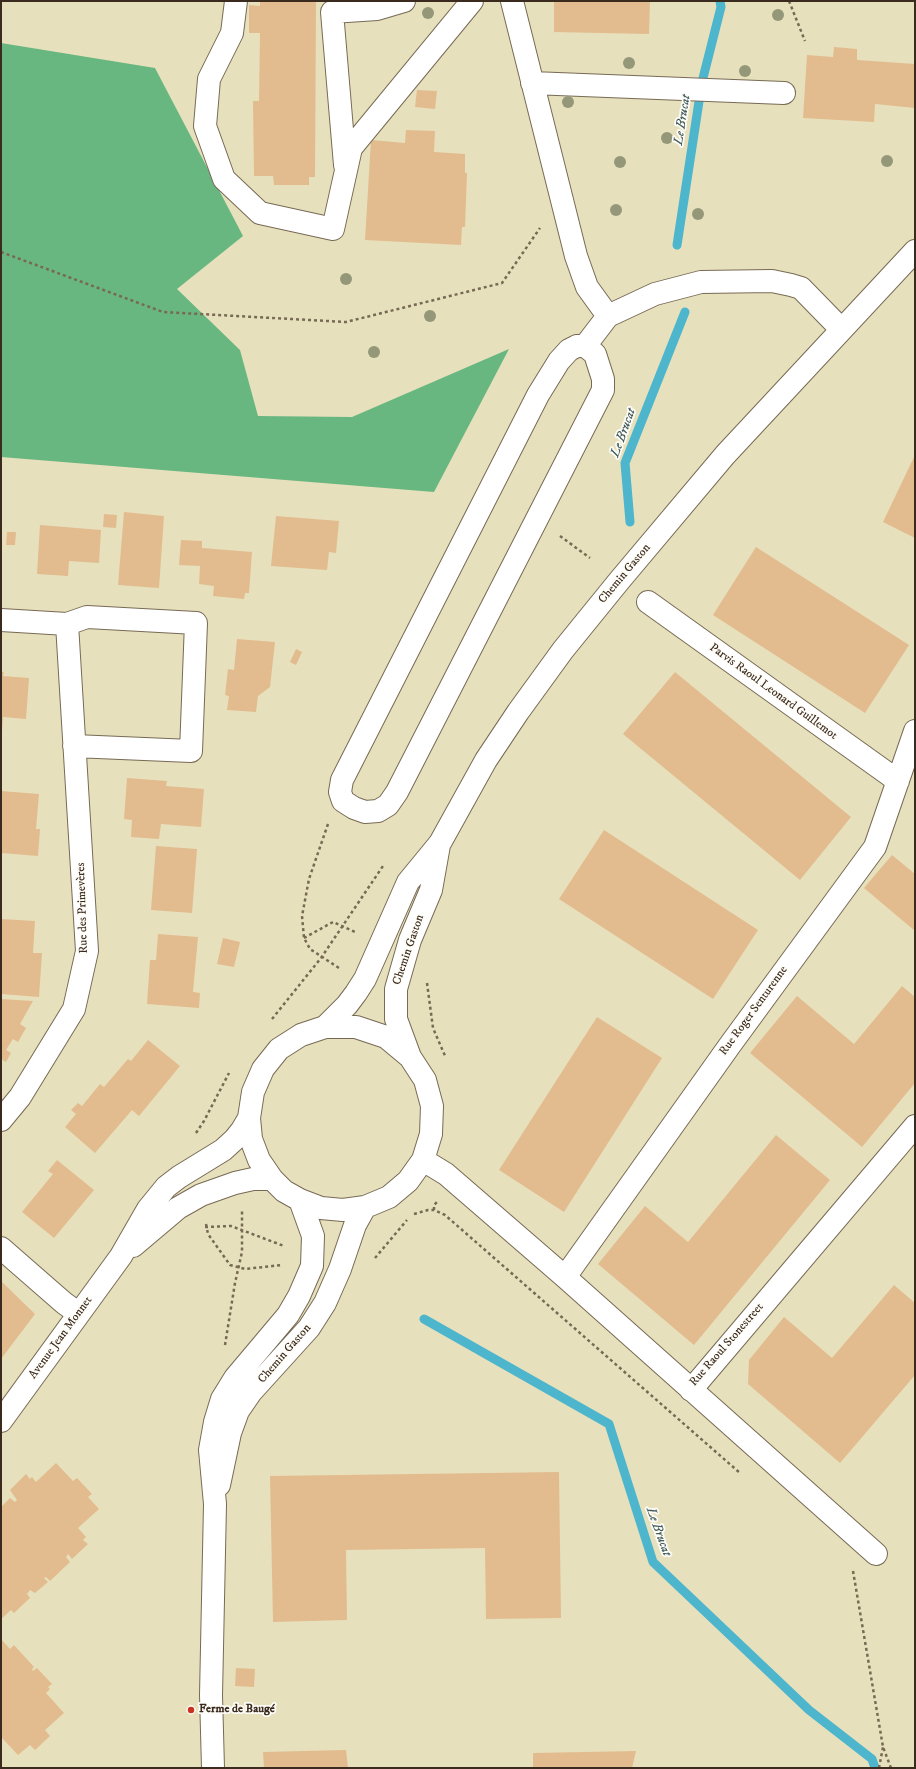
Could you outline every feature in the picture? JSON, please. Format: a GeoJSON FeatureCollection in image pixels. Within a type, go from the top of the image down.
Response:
{"type":"FeatureCollection","features":[{"type":"Feature","properties":{"kind":"street"},"geometry":{"type":"LineString","coordinates":[[236,1],[232,33],[209,79],[205,126],[224,179],[260,213],[333,229],[351,148],[472,1]]}},
{"type":"Feature","properties":{"kind":"street"},"geometry":{"type":"LineString","coordinates":[[345,173],[332,6],[377,9],[404,1]]}},
{"type":"Feature","properties":{"kind":"street"},"geometry":{"type":"LineString","coordinates":[[512,1],[576,256],[587,287],[608,316]]}},
{"type":"Feature","properties":{"kind":"street"},"geometry":{"type":"LineString","coordinates":[[532,83],[784,93]]}},
{"type":"Feature","properties":{"kind":"street","name":"Chemin Gaston"},"geometry":{"type":"LineString","coordinates":[[325,1027],[348,1005],[356,993],[364,979],[408,882],[440,843],[486,760],[518,712],[563,650],[725,455],[841,329],[914,255]]}},
{"type":"Feature","properties":{"kind":"street"},"geometry":{"type":"LineString","coordinates":[[585,346],[608,316],[655,294],[702,282],[772,281],[801,288],[841,329]]}},
{"type":"Feature","properties":{"kind":"street"},"geometry":{"type":"LineString","coordinates":[[577,346],[585,346],[595,354],[600,366],[603,379],[603,390],[537,518],[397,792],[388,805],[378,811],[364,812],[343,801],[340,792],[342,780],[538,394],[559,361],[569,350],[577,346]]}},
{"type":"Feature","properties":{"kind":"street","name":"Parvis Raoul Leonard Guillemot"},"geometry":{"type":"LineString","coordinates":[[648,602],[898,781]]}},
{"type":"Feature","properties":{"kind":"street"},"geometry":{"type":"LineString","coordinates":[[1,620],[67,624],[87,617],[196,623],[191,751],[74,746]]}},
{"type":"Feature","properties":{"kind":"street","name":"Rue des Primevères"},"geometry":{"type":"LineString","coordinates":[[1,1120],[20,1097],[74,1009],[87,951],[67,624]]}},
{"type":"Feature","properties":{"kind":"street","name":"Rue Roger Senturenne"},"geometry":{"type":"LineString","coordinates":[[565,1277],[734,1038],[874,847],[915,731]]}},
{"type":"Feature","properties":{"kind":"street","name":"Chemin Gaston"},"geometry":{"type":"LineString","coordinates":[[410,1057],[386,1037],[356,1027],[325,1027],[301,1035],[279,1049],[263,1069],[252,1092],[249,1118],[251,1140],[259,1160],[272,1179],[284,1191],[300,1200],[321,1208],[343,1210],[365,1207],[389,1197],[408,1181],[423,1160],[431,1134],[432,1106],[425,1080],[410,1057],[396,1019],[396,989],[410,940],[431,890],[440,843]]}},
{"type":"Feature","properties":{"kind":"street","name":"Avenue Jean Monnet"},"geometry":{"type":"LineString","coordinates":[[1,1421],[78,1313],[122,1256],[148,1209],[166,1187],[178,1177],[207,1160],[234,1140],[249,1118]]}},
{"type":"Feature","properties":{"kind":"street","name":"Rue Raoul Stonestreet"},"geometry":{"type":"LineString","coordinates":[[423,1160],[446,1174],[565,1277],[691,1390],[915,1126]]}},
{"type":"Feature","properties":{"kind":"street","name":"Avenue Jean Monnet"},"geometry":{"type":"LineString","coordinates":[[122,1256],[178,1208],[201,1194],[253,1179],[272,1179]]}},
{"type":"Feature","properties":{"kind":"street","name":"Chemin Gaston"},"geometry":{"type":"LineString","coordinates":[[214,1768],[211,1688],[214,1504],[210,1450],[215,1422],[222,1399],[235,1378],[288,1315],[299,1296],[312,1266],[313,1236],[300,1200]]}},
{"type":"Feature","properties":{"kind":"street","name":"Chemin Gaston"},"geometry":{"type":"LineString","coordinates":[[214,1504],[230,1433],[238,1411],[251,1392],[309,1328],[325,1303],[340,1269],[355,1225],[365,1207]]}},
{"type":"Feature","properties":{"kind":"street"},"geometry":{"type":"LineString","coordinates":[[1,1248],[64,1304],[78,1313]]}},
{"type":"Feature","properties":{"kind":"street"},"geometry":{"type":"LineString","coordinates":[[691,1390],[876,1554]]}},
{"type":"Feature","properties":{"kind":"path"},"geometry":{"type":"LineString","coordinates":[[789,1],[805,41]]}},
{"type":"Feature","properties":{"kind":"path"},"geometry":{"type":"LineString","coordinates":[[1,252],[163,312],[346,322],[502,283],[562,198]]}},
{"type":"Feature","properties":{"kind":"path"},"geometry":{"type":"LineString","coordinates":[[537,518],[590,558]]}},
{"type":"Feature","properties":{"kind":"path"},"geometry":{"type":"LineString","coordinates":[[321,958],[310,950],[304,938],[302,916],[309,878],[331,814],[343,801]]}},
{"type":"Feature","properties":{"kind":"path"},"geometry":{"type":"LineString","coordinates":[[268,1023],[284,1006],[321,958],[385,864]]}},
{"type":"Feature","properties":{"kind":"path"},"geometry":{"type":"LineString","coordinates":[[207,1160],[200,1139],[195,1134],[204,1121],[232,1066]]}},
{"type":"Feature","properties":{"kind":"path"},"geometry":{"type":"LineString","coordinates":[[201,1194],[206,1214],[208,1234],[230,1265],[238,1268],[294,1264],[312,1266]]}},
{"type":"Feature","properties":{"kind":"path"},"geometry":{"type":"LineString","coordinates":[[376,1256],[413,1215],[428,1210],[434,1210],[445,1214],[740,1473]]}},
{"type":"Feature","properties":{"kind":"path"},"geometry":{"type":"LineString","coordinates":[[224,1352],[242,1252],[242,1229],[269,1241],[286,1246]]}},
{"type":"Feature","properties":{"kind":"path"},"geometry":{"type":"LineString","coordinates":[[876,1554],[852,1571],[883,1747],[891,1768]]}},
{"type":"Feature","properties":{"kind":"path"},"geometry":{"type":"LineString","coordinates":[[879,1768],[883,1747]]}},
{"type":"Feature","properties":{"kind":"green space"},"geometry":{"type":"Polygon","coordinates":[[[1,43],[155,68],[243,236],[177,289],[240,350],[258,416],[352,417],[509,349],[434,492],[1,457],[1,43]]]}},
{"type":"Feature","properties":{"kind":"building"},"geometry":{"type":"Polygon","coordinates":[[[260,1],[316,1],[315,177],[309,177],[309,185],[274,185],[273,176],[254,176],[253,101],[259,101],[260,33],[249,33],[249,5],[260,6],[260,1]]]}},
{"type":"Feature","properties":{"kind":"building"},"geometry":{"type":"Polygon","coordinates":[[[554,1],[650,1],[649,34],[554,32],[554,1]]]}},
{"type":"Feature","properties":{"kind":"building"},"geometry":{"type":"Polygon","coordinates":[[[834,47],[857,49],[857,60],[915,64],[915,108],[875,104],[874,122],[803,118],[807,55],[833,57],[834,47]]]}},
{"type":"Feature","properties":{"kind":"building"},"geometry":{"type":"Polygon","coordinates":[[[417,90],[437,91],[435,109],[415,107],[417,90]]]}},
{"type":"Feature","properties":{"kind":"building"},"geometry":{"type":"Polygon","coordinates":[[[406,130],[435,131],[434,152],[465,154],[465,173],[467,173],[465,227],[462,227],[461,245],[365,240],[371,140],[405,143],[406,130]]]}},
{"type":"Feature","properties":{"kind":"building"},"geometry":{"type":"Polygon","coordinates":[[[915,455],[915,538],[883,522],[915,455]]]}},
{"type":"Feature","properties":{"kind":"building"},"geometry":{"type":"Polygon","coordinates":[[[124,512],[164,516],[159,588],[118,585],[124,512]]]}},
{"type":"Feature","properties":{"kind":"building"},"geometry":{"type":"Polygon","coordinates":[[[104,514],[117,515],[116,528],[103,527],[104,514]]]}},
{"type":"Feature","properties":{"kind":"building"},"geometry":{"type":"Polygon","coordinates":[[[276,516],[339,521],[336,553],[329,552],[327,570],[271,566],[276,516]]]}},
{"type":"Feature","properties":{"kind":"building"},"geometry":{"type":"Polygon","coordinates":[[[40,525],[101,530],[99,563],[69,561],[68,576],[37,574],[40,525]]]}},
{"type":"Feature","properties":{"kind":"building"},"geometry":{"type":"Polygon","coordinates":[[[7,532],[16,532],[15,545],[6,545],[7,532]]]}},
{"type":"Feature","properties":{"kind":"building"},"geometry":{"type":"Polygon","coordinates":[[[181,540],[202,541],[202,548],[252,552],[249,593],[245,593],[244,599],[213,596],[214,586],[199,584],[200,566],[179,565],[181,540]]]}},
{"type":"Feature","properties":{"kind":"building"},"geometry":{"type":"Polygon","coordinates":[[[756,547],[909,645],[865,713],[713,615],[756,547]]]}},
{"type":"Feature","properties":{"kind":"building"},"geometry":{"type":"Polygon","coordinates":[[[237,639],[275,642],[270,687],[258,696],[256,712],[227,710],[229,696],[225,695],[228,669],[234,670],[237,639]]]}},
{"type":"Feature","properties":{"kind":"building"},"geometry":{"type":"Polygon","coordinates":[[[296,649],[302,652],[296,665],[290,662],[296,649]]]}},
{"type":"Feature","properties":{"kind":"building"},"geometry":{"type":"Polygon","coordinates":[[[1,672],[4,672],[3,676],[29,678],[26,719],[3,717],[2,732],[1,672]]]}},
{"type":"Feature","properties":{"kind":"building"},"geometry":{"type":"Polygon","coordinates":[[[675,672],[851,817],[800,880],[623,734],[675,672]]]}},
{"type":"Feature","properties":{"kind":"building"},"geometry":{"type":"Polygon","coordinates":[[[127,778],[167,781],[166,786],[204,789],[201,827],[161,824],[159,839],[131,837],[132,820],[124,819],[127,778]]]}},
{"type":"Feature","properties":{"kind":"building"},"geometry":{"type":"Polygon","coordinates":[[[1,791],[39,794],[36,829],[40,829],[38,856],[1,853],[1,791]]]}},
{"type":"Feature","properties":{"kind":"building"},"geometry":{"type":"Polygon","coordinates":[[[604,830],[758,930],[713,999],[559,899],[604,830]]]}},
{"type":"Feature","properties":{"kind":"building"},"geometry":{"type":"Polygon","coordinates":[[[156,846],[197,849],[192,913],[151,910],[156,846]]]}},
{"type":"Feature","properties":{"kind":"building"},"geometry":{"type":"Polygon","coordinates":[[[892,855],[915,874],[915,931],[864,888],[892,855]]]}},
{"type":"Feature","properties":{"kind":"building"},"geometry":{"type":"Polygon","coordinates":[[[1,919],[35,921],[33,953],[42,953],[39,997],[1,994],[1,919]]]}},
{"type":"Feature","properties":{"kind":"building"},"geometry":{"type":"Polygon","coordinates":[[[158,934],[198,937],[193,992],[200,993],[199,1008],[147,1004],[150,960],[156,960],[158,934]]]}},
{"type":"Feature","properties":{"kind":"building"},"geometry":{"type":"Polygon","coordinates":[[[223,938],[240,942],[234,967],[217,964],[223,938]]]}},
{"type":"Feature","properties":{"kind":"building"},"geometry":{"type":"Polygon","coordinates":[[[902,986],[915,997],[915,1083],[862,1147],[750,1053],[797,996],[854,1044],[902,986]]]}},
{"type":"Feature","properties":{"kind":"building"},"geometry":{"type":"Polygon","coordinates":[[[1,999],[33,1001],[20,1024],[26,1028],[18,1042],[13,1039],[6,1050],[11,1053],[6,1062],[1,1059],[1,999]]]}},
{"type":"Feature","properties":{"kind":"building"},"geometry":{"type":"Polygon","coordinates":[[[597,1017],[662,1058],[564,1212],[499,1170],[597,1017]]]}},
{"type":"Feature","properties":{"kind":"building"},"geometry":{"type":"Polygon","coordinates":[[[148,1040],[180,1066],[139,1116],[132,1110],[95,1153],[65,1127],[76,1114],[71,1110],[78,1103],[82,1106],[100,1084],[104,1087],[128,1059],[131,1061],[148,1040]]]}},
{"type":"Feature","properties":{"kind":"building"},"geometry":{"type":"Polygon","coordinates":[[[776,1135],[830,1180],[694,1345],[598,1264],[645,1206],[688,1242],[776,1135]]]}},
{"type":"Feature","properties":{"kind":"building"},"geometry":{"type":"Polygon","coordinates":[[[57,1160],[94,1190],[54,1238],[22,1212],[53,1174],[48,1171],[57,1160]]]}},
{"type":"Feature","properties":{"kind":"building"},"geometry":{"type":"Polygon","coordinates":[[[1,1281],[35,1314],[1,1359],[1,1281]]]}},
{"type":"Feature","properties":{"kind":"building"},"geometry":{"type":"Polygon","coordinates":[[[894,1285],[915,1303],[915,1375],[840,1463],[748,1384],[749,1360],[784,1317],[832,1358],[894,1285]]]}},
{"type":"Feature","properties":{"kind":"building"},"geometry":{"type":"Polygon","coordinates":[[[56,1463],[73,1481],[77,1478],[92,1494],[88,1497],[99,1509],[78,1528],[86,1537],[83,1540],[88,1544],[72,1559],[68,1554],[66,1557],[70,1562],[50,1581],[46,1577],[44,1578],[48,1582],[35,1593],[30,1590],[27,1594],[30,1598],[14,1613],[11,1610],[1,1619],[1,1507],[10,1498],[15,1502],[17,1500],[10,1490],[26,1474],[30,1479],[32,1477],[36,1482],[56,1463]]]}},
{"type":"Feature","properties":{"kind":"building"},"geometry":{"type":"Polygon","coordinates":[[[559,1472],[561,1618],[486,1619],[485,1548],[346,1550],[347,1620],[273,1622],[270,1476],[559,1472]]]}},
{"type":"Feature","properties":{"kind":"building"},"geometry":{"type":"Polygon","coordinates":[[[1,1639],[10,1649],[14,1645],[34,1667],[32,1669],[33,1671],[37,1668],[52,1684],[48,1687],[50,1689],[46,1693],[64,1713],[45,1730],[50,1736],[35,1750],[30,1745],[18,1755],[1,1737],[1,1639]]]}},
{"type":"Feature","properties":{"kind":"building"},"geometry":{"type":"Polygon","coordinates":[[[236,1668],[255,1669],[254,1687],[235,1686],[236,1668]]]}},
{"type":"Feature","properties":{"kind":"building"},"geometry":{"type":"Polygon","coordinates":[[[346,1750],[348,1768],[264,1768],[263,1752],[346,1750]]]}},
{"type":"Feature","properties":{"kind":"building"},"geometry":{"type":"Polygon","coordinates":[[[636,1751],[632,1768],[533,1768],[533,1753],[636,1751]]]}},
{"type":"Feature","properties":{"kind":"waterway","name":"Le Brucat"},"geometry":{"type":"LineString","coordinates":[[677,245],[702,82],[721,7],[720,1]]}},
{"type":"Feature","properties":{"kind":"waterway","name":"Le Brucat"},"geometry":{"type":"LineString","coordinates":[[630,522],[625,463],[685,312]]}},
{"type":"Feature","properties":{"kind":"waterway","name":"Le Brucat"},"geometry":{"type":"LineString","coordinates":[[424,1319],[609,1424],[653,1562],[809,1710],[872,1759],[875,1768]]}},
{"type":"Feature","properties":{"kind":"place","name":"Ferme de Baugé"},"geometry":{"type":"Point","coordinates":[191,1710]}}]}
